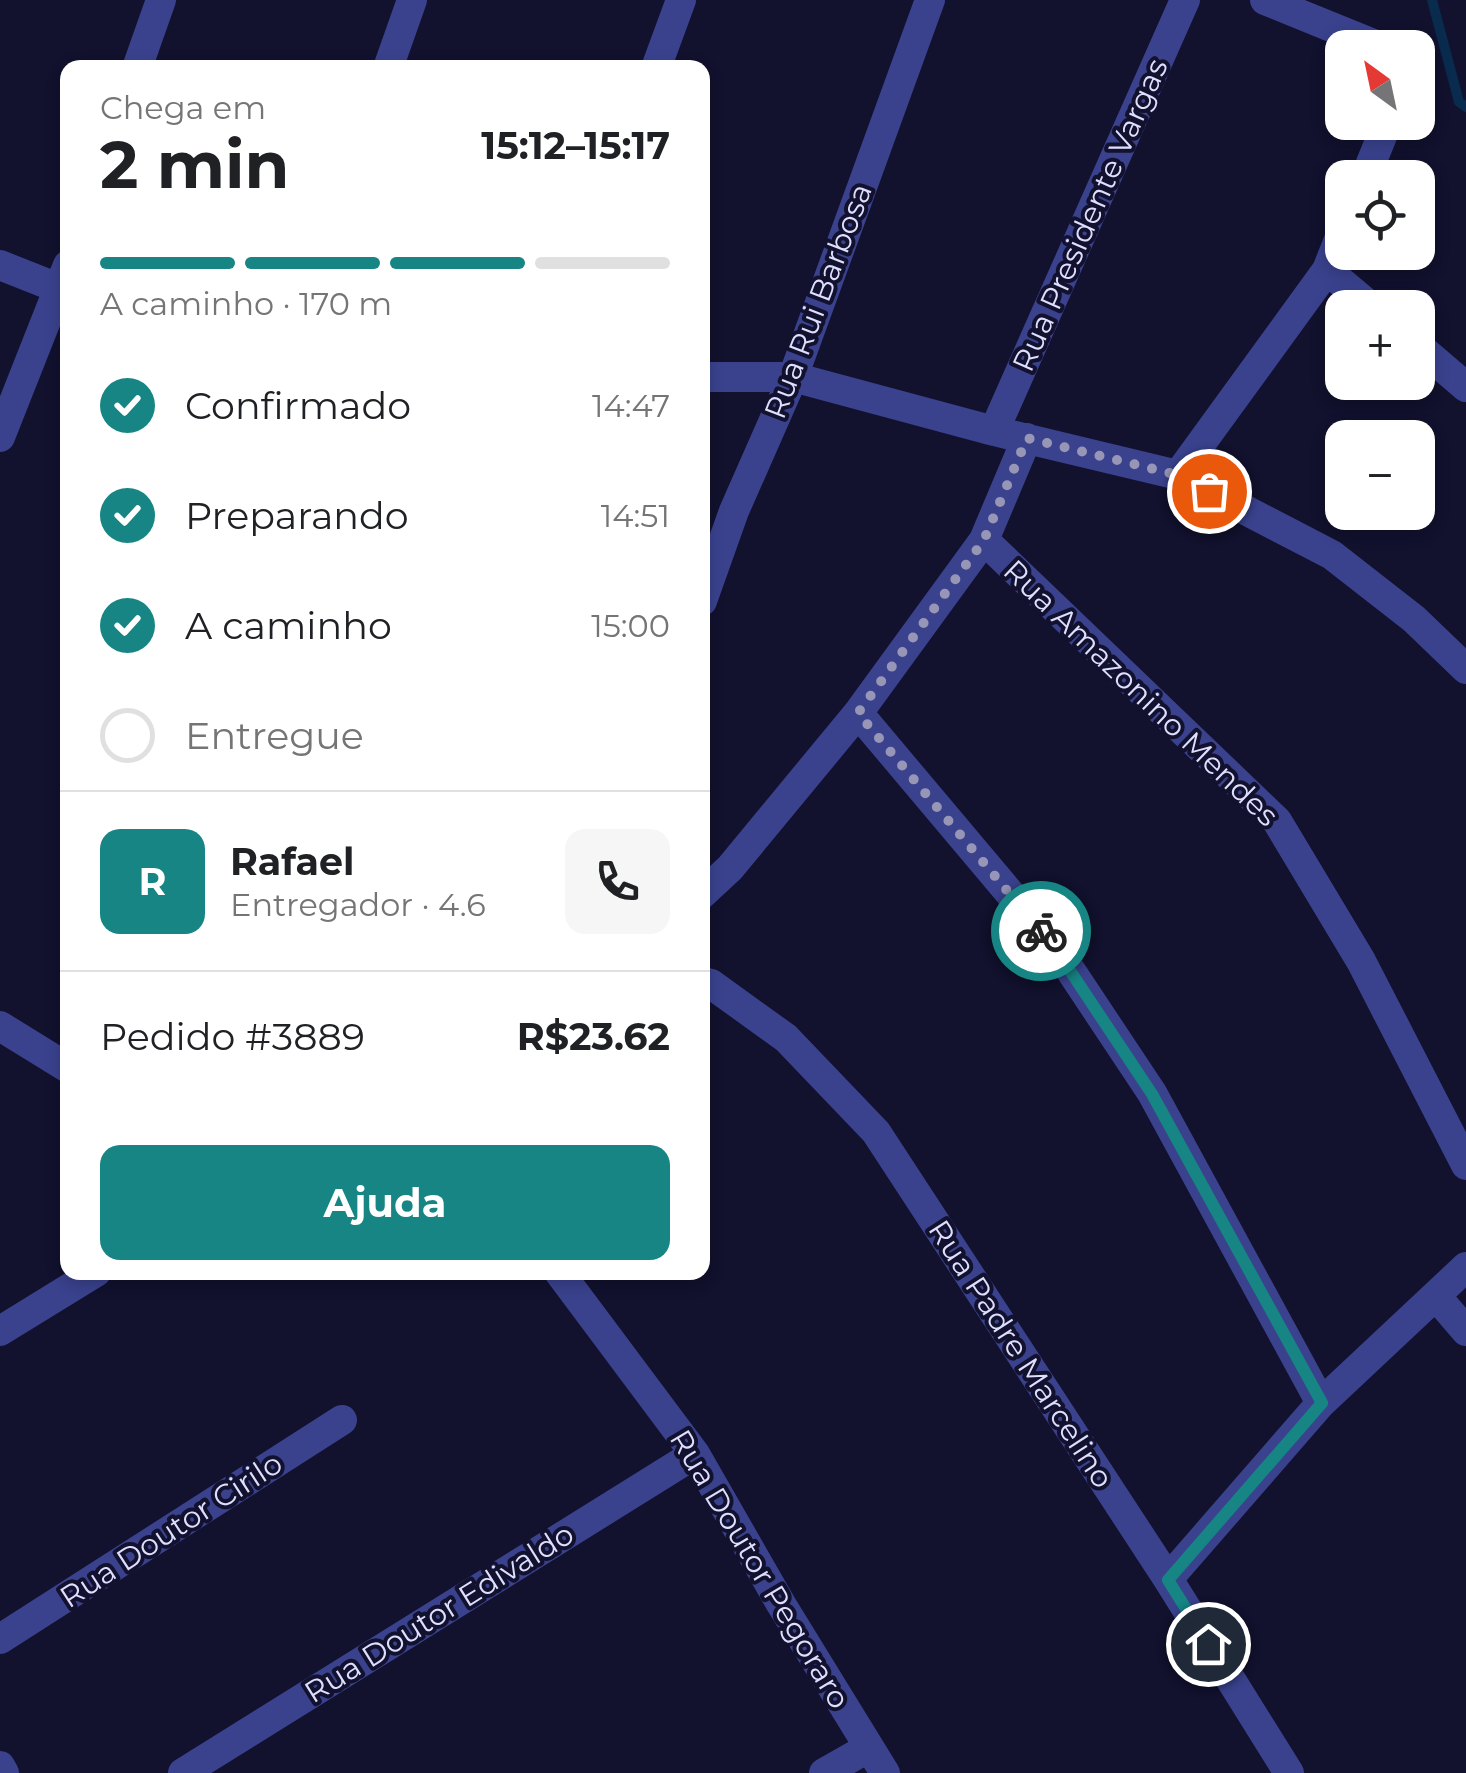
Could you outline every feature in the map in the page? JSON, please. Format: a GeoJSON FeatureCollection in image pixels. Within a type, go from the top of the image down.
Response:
{"type":"FeatureCollection","features":[{"type":"Feature","properties":{"kind":"street"},"geometry":{"type":"LineString","coordinates":[[140,60],[160,0]]}},
{"type":"Feature","properties":{"kind":"street"},"geometry":{"type":"LineString","coordinates":[[391,60],[412,0]]}},
{"type":"Feature","properties":{"kind":"street"},"geometry":{"type":"LineString","coordinates":[[659,60],[681,0]]}},
{"type":"Feature","properties":{"kind":"street","name":"Rua Rui Barbosa"},"geometry":{"type":"LineString","coordinates":[[710,578],[734,511],[793,377],[930,0]]}},
{"type":"Feature","properties":{"kind":"street","name":"Rua Presidente Vargas"},"geometry":{"type":"LineString","coordinates":[[994,431],[1185,0]]}},
{"type":"Feature","properties":{"kind":"street"},"geometry":{"type":"LineString","coordinates":[[1266,0],[1339,30]]}},
{"type":"Feature","properties":{"kind":"street"},"geometry":{"type":"LineString","coordinates":[[0,265],[60,281]]}},
{"type":"Feature","properties":{"kind":"street"},"geometry":{"type":"LineString","coordinates":[[1178,475],[1327,270],[1351,290]]}},
{"type":"Feature","properties":{"kind":"street"},"geometry":{"type":"LineString","coordinates":[[0,438],[60,294]]}},
{"type":"Feature","properties":{"kind":"street"},"geometry":{"type":"LineString","coordinates":[[1435,361],[1466,388]]}},
{"type":"Feature","properties":{"kind":"street"},"geometry":{"type":"LineString","coordinates":[[710,377],[793,377],[1178,475],[1332,555],[1414,619],[1466,669]]}},
{"type":"Feature","properties":{"kind":"street"},"geometry":{"type":"LineString","coordinates":[[710,887],[730,868],[858,713],[984,540],[1027,438]]}},
{"type":"Feature","properties":{"kind":"street","name":"Rua Amazonino Mendes"},"geometry":{"type":"LineString","coordinates":[[984,540],[1277,822],[1361,961],[1466,1166]]}},
{"type":"Feature","properties":{"kind":"street"},"geometry":{"type":"LineString","coordinates":[[858,713],[1055,948],[1152,1094],[1322,1403]]}},
{"type":"Feature","properties":{"kind":"street","name":"Rua Padre Marcelino"},"geometry":{"type":"LineString","coordinates":[[710,984],[786,1038],[876,1132],[1289,1773]]}},
{"type":"Feature","properties":{"kind":"street"},"geometry":{"type":"LineString","coordinates":[[0,1026],[60,1063]]}},
{"type":"Feature","properties":{"kind":"street"},"geometry":{"type":"LineString","coordinates":[[1168,1580],[1322,1403],[1466,1267]]}},
{"type":"Feature","properties":{"kind":"street"},"geometry":{"type":"LineString","coordinates":[[0,1331],[83,1280]]}},
{"type":"Feature","properties":{"kind":"street","name":"Rua Doutor Pegoraro"},"geometry":{"type":"LineString","coordinates":[[565,1280],[695,1454],[876,1761]]}},
{"type":"Feature","properties":{"kind":"street"},"geometry":{"type":"LineString","coordinates":[[1436,1296],[1466,1331]]}},
{"type":"Feature","properties":{"kind":"street","name":"Rua Doutor Cirilo"},"geometry":{"type":"LineString","coordinates":[[0,1639],[342,1420]]}},
{"type":"Feature","properties":{"kind":"street","name":"Rua Doutor Edivaldo"},"geometry":{"type":"LineString","coordinates":[[184,1773],[695,1454]]}},
{"type":"Feature","properties":{"kind":"street"},"geometry":{"type":"LineString","coordinates":[[824,1773],[876,1761]]}},
{"type":"Feature","properties":{"kind":"street"},"geometry":{"type":"LineString","coordinates":[[0,1766],[4,1773]]}},
{"type":"Feature","properties":{"kind":"waterway"},"geometry":{"type":"LineString","coordinates":[[1432,0],[1459,102],[1466,107]]}},
{"type":"Feature","properties":{"kind":"way so far"},"geometry":{"type":"LineString","coordinates":[[1041,931],[858,713],[984,540],[1027,438],[1178,475],[1209,491]]}},
{"type":"Feature","properties":{"kind":"route"},"geometry":{"type":"LineString","coordinates":[[1041,931],[1152,1094],[1322,1403],[1168,1580],[1208,1644]]}}]}
